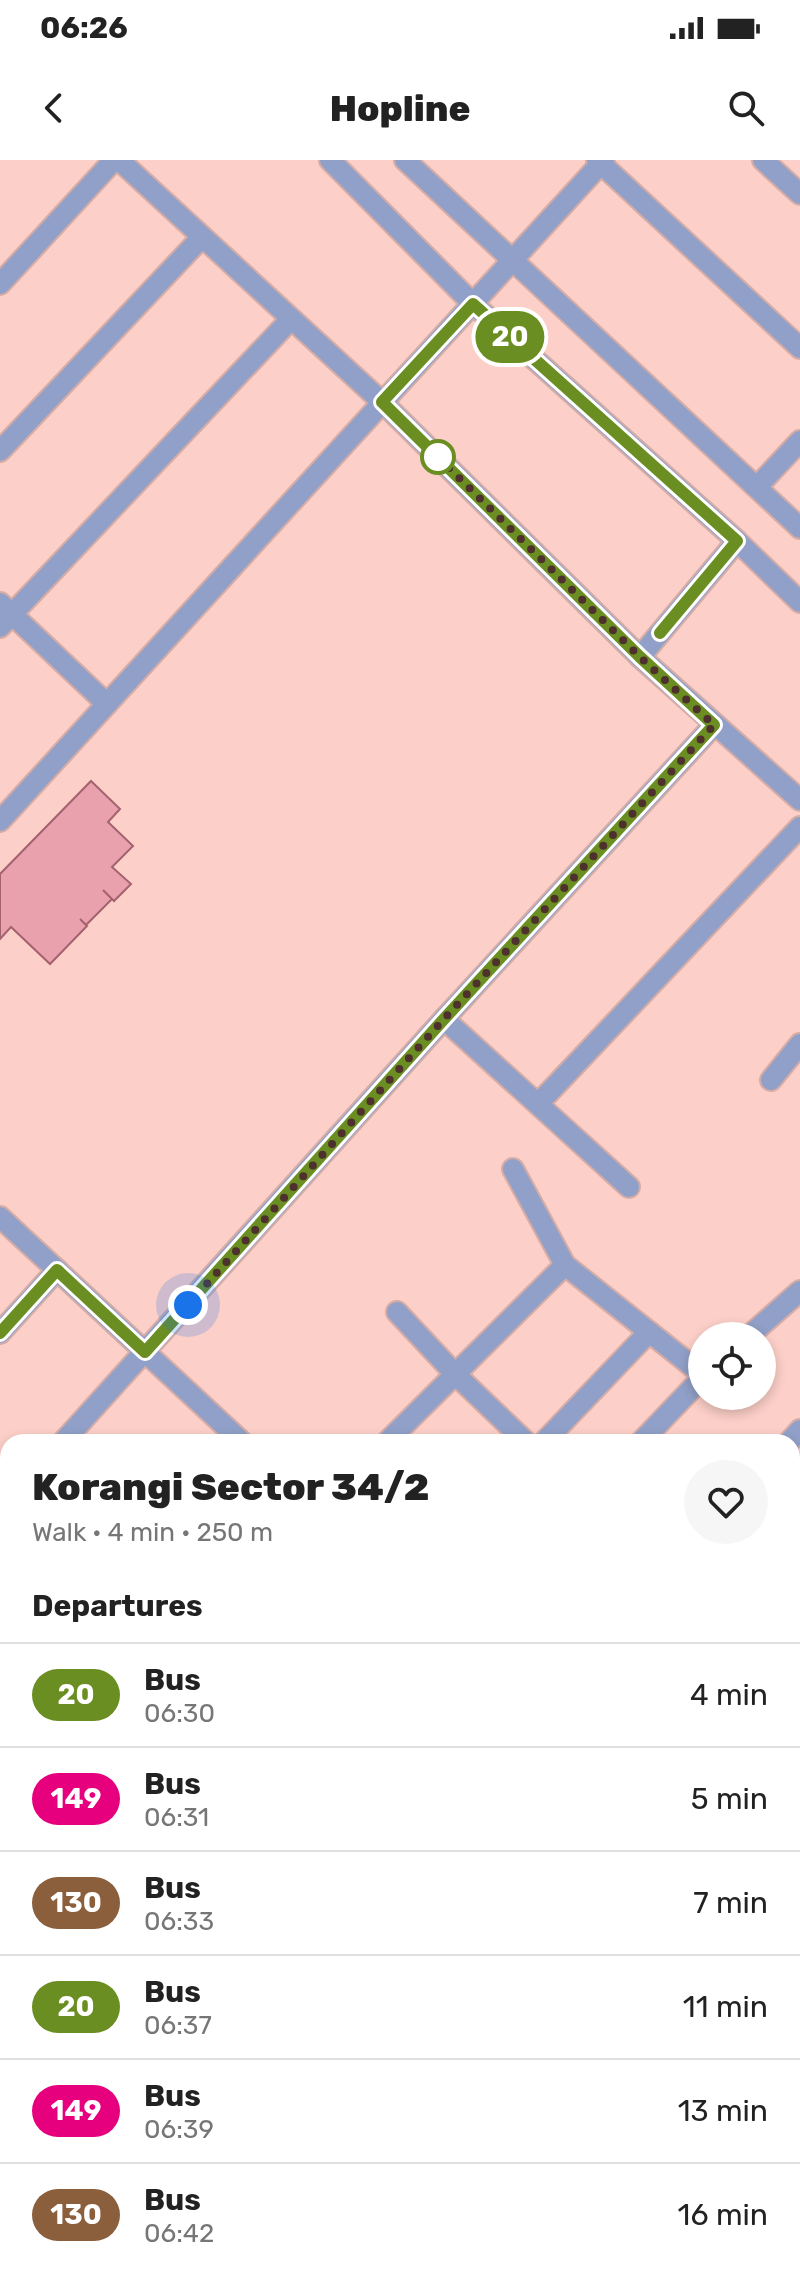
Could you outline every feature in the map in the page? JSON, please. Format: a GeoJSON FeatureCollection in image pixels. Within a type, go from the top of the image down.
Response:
{"type":"FeatureCollection","features":[{"type":"Feature","properties":{"kind":"street"},"geometry":{"type":"LineString","coordinates":[[0,284],[117,160],[382,402],[640,657],[800,800]]}},
{"type":"Feature","properties":{"kind":"street"},"geometry":{"type":"LineString","coordinates":[[330,160],[473,304],[737,541],[800,602]]}},
{"type":"Feature","properties":{"kind":"street"},"geometry":{"type":"LineString","coordinates":[[405,160],[800,528]]}},
{"type":"Feature","properties":{"kind":"street"},"geometry":{"type":"LineString","coordinates":[[763,160],[800,194]]}},
{"type":"Feature","properties":{"kind":"street"},"geometry":{"type":"LineString","coordinates":[[0,821],[601,161],[800,348]]}},
{"type":"Feature","properties":{"kind":"street"},"geometry":{"type":"LineString","coordinates":[[0,451],[202,237]]}},
{"type":"Feature","properties":{"kind":"street"},"geometry":{"type":"LineString","coordinates":[[107,704],[4,614],[291,319]]}},
{"type":"Feature","properties":{"kind":"street"},"geometry":{"type":"LineString","coordinates":[[757,487],[800,441]]}},
{"type":"Feature","properties":{"kind":"street"},"geometry":{"type":"LineString","coordinates":[[640,657],[737,541]]}},
{"type":"Feature","properties":{"kind":"street"},"geometry":{"type":"LineString","coordinates":[[70,1434],[714,725]]}},
{"type":"Feature","properties":{"kind":"street"},"geometry":{"type":"LineString","coordinates":[[538,1104],[800,827]]}},
{"type":"Feature","properties":{"kind":"street"},"geometry":{"type":"LineString","coordinates":[[444,1019],[629,1187]]}},
{"type":"Feature","properties":{"kind":"street"},"geometry":{"type":"LineString","coordinates":[[771,1080],[800,1044]]}},
{"type":"Feature","properties":{"kind":"street"},"geometry":{"type":"LineString","coordinates":[[513,1169],[565,1265],[688,1364]]}},
{"type":"Feature","properties":{"kind":"street"},"geometry":{"type":"LineString","coordinates":[[0,1217],[230,1434]]}},
{"type":"Feature","properties":{"kind":"street"},"geometry":{"type":"LineString","coordinates":[[395,1434],[565,1265]]}},
{"type":"Feature","properties":{"kind":"street"},"geometry":{"type":"LineString","coordinates":[[0,1333],[57,1270]]}},
{"type":"Feature","properties":{"kind":"street"},"geometry":{"type":"LineString","coordinates":[[765,1322],[800,1291]]}},
{"type":"Feature","properties":{"kind":"street"},"geometry":{"type":"LineString","coordinates":[[397,1312],[518,1434]]}},
{"type":"Feature","properties":{"kind":"street"},"geometry":{"type":"LineString","coordinates":[[552,1434],[649,1332]]}},
{"type":"Feature","properties":{"kind":"street"},"geometry":{"type":"LineString","coordinates":[[648,1434],[688,1391]]}},
{"type":"Feature","properties":{"kind":"building"},"geometry":{"type":"Polygon","coordinates":[[[91,781],[120,809],[108,822],[133,846],[112,867],[131,884],[86,925],[50,964],[11,927],[0,939],[0,874],[91,781]]]}},
{"type":"Feature","properties":{"kind":"bus line","name":"20"},"geometry":{"type":"LineString","coordinates":[[0,1333],[57,1270],[145,1352],[714,725],[640,657],[382,402],[473,304],[737,541],[660,633]]}},
{"type":"Feature","properties":{"kind":"route"},"geometry":{"type":"LineString","coordinates":[[188,1305],[444,1019],[714,725],[640,657],[438,457]]}}]}
